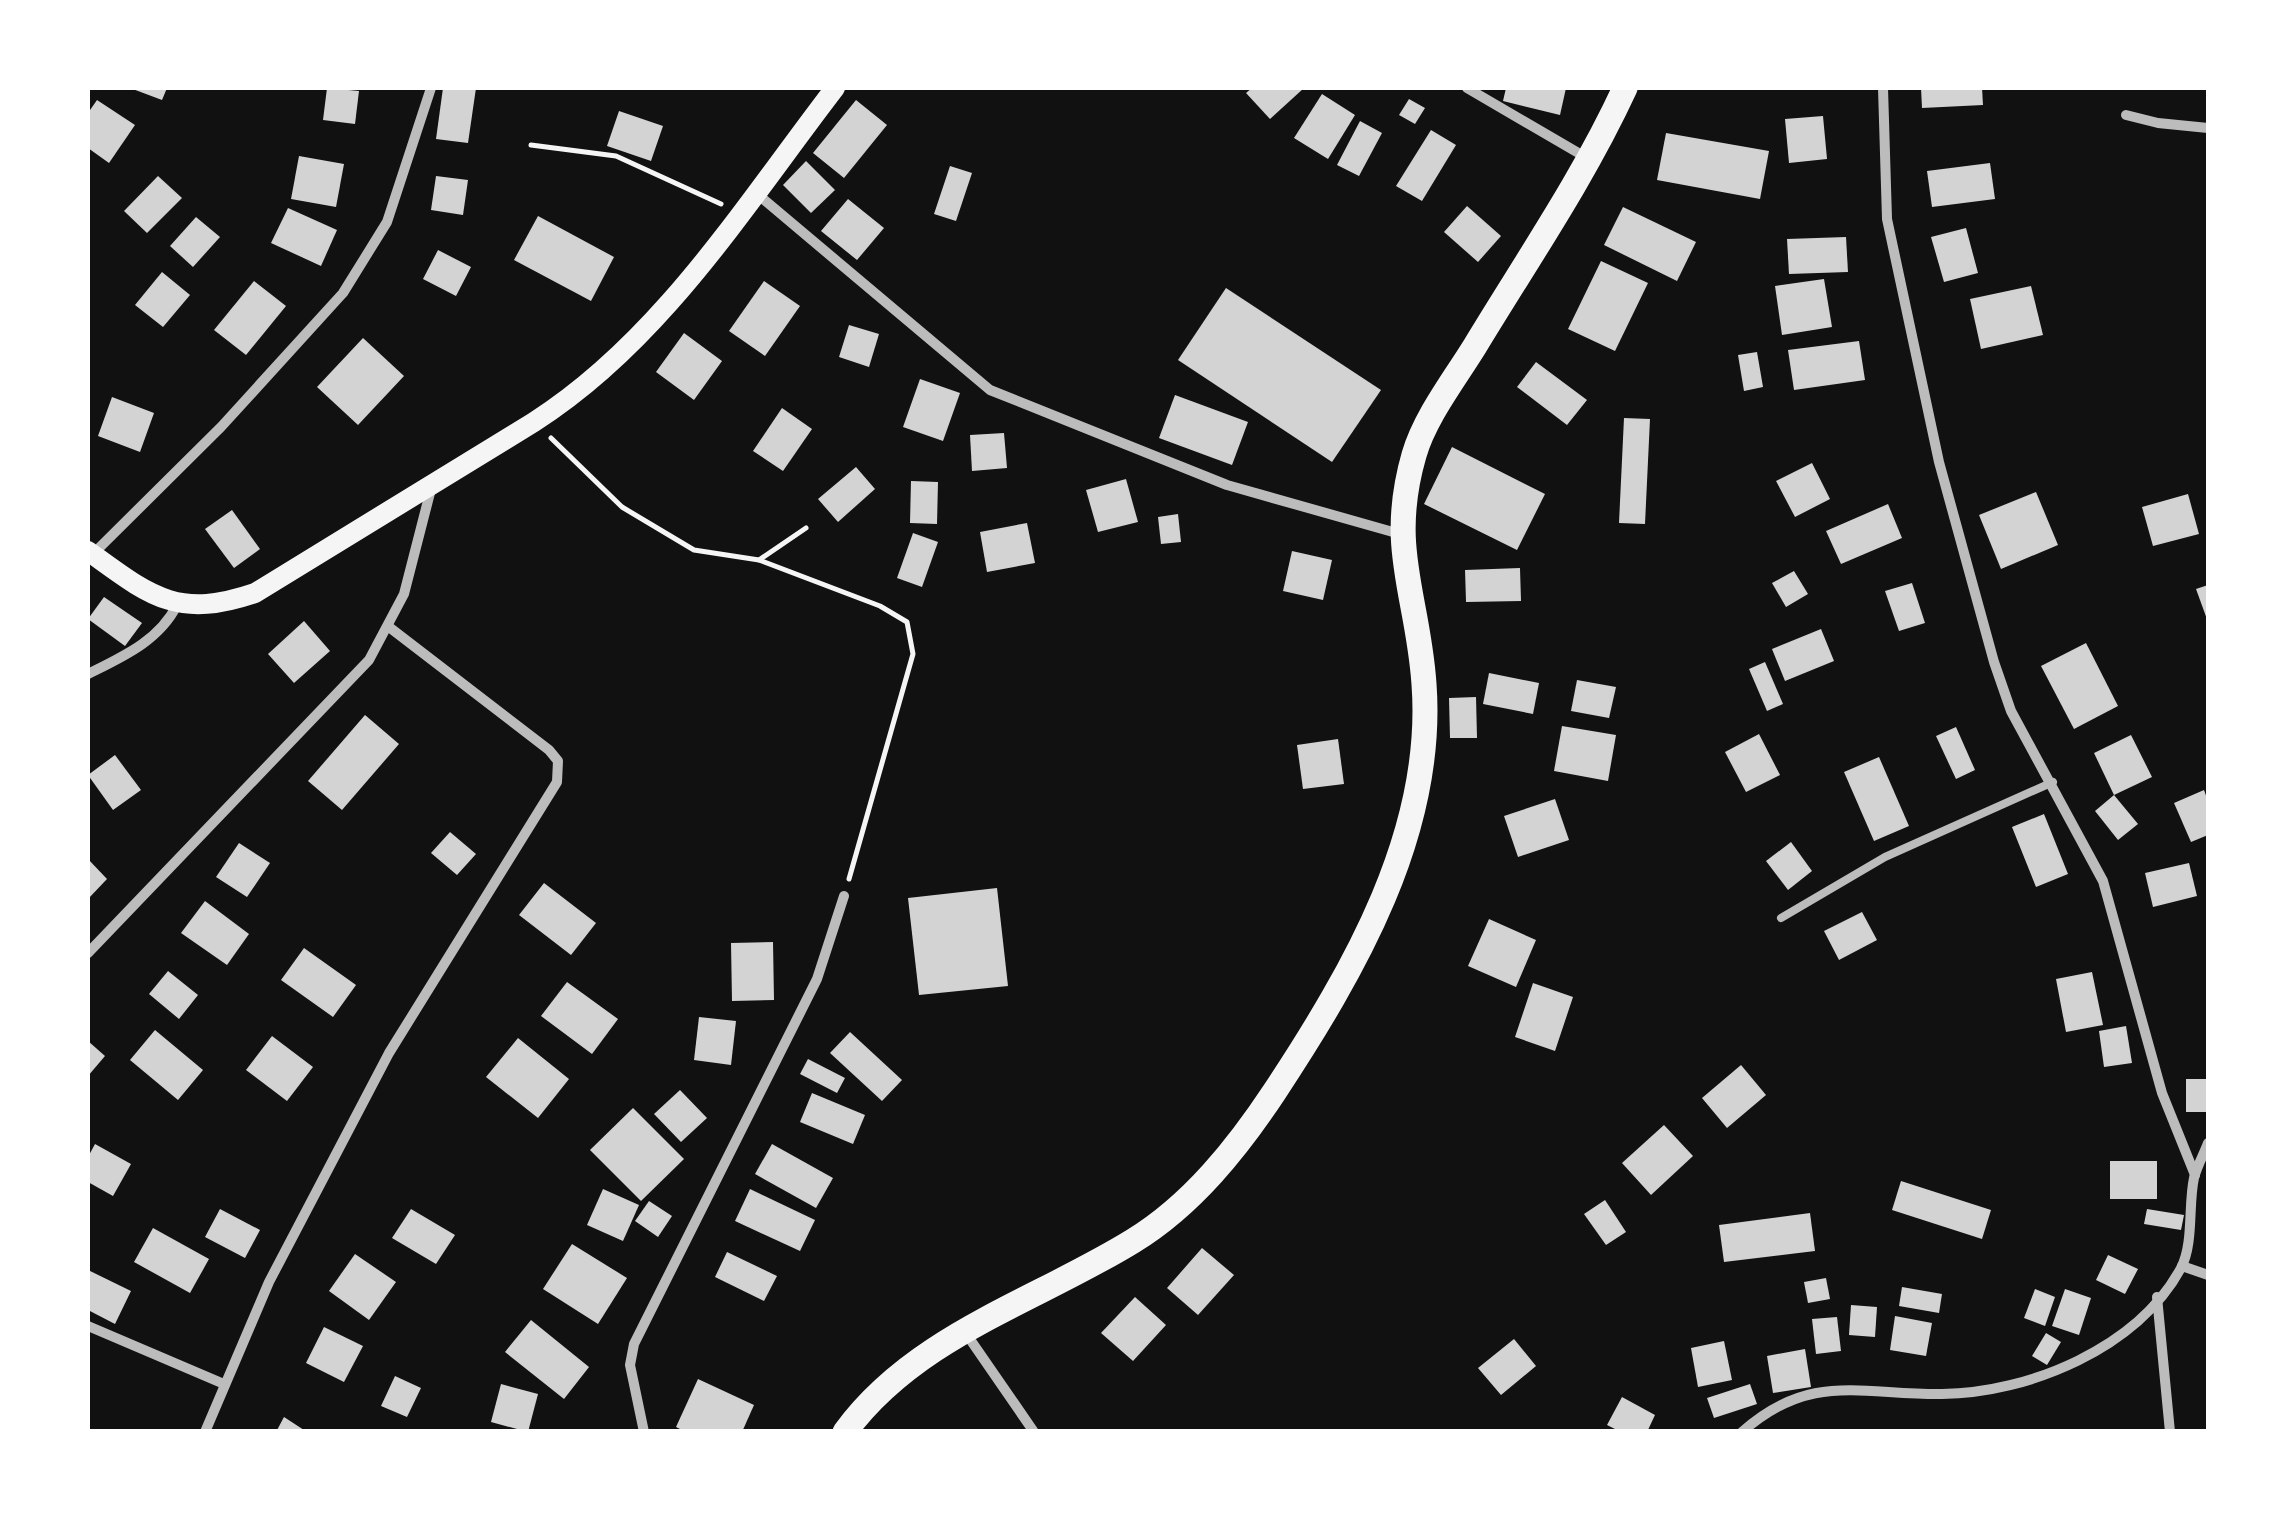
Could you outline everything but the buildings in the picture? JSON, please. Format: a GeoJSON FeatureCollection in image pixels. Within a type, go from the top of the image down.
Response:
{"type":"FeatureCollection","features":[{"type":"Feature","properties":{"kind":"highway"},"geometry":{"type":"LineString","coordinates":[[845,1432],[896,1375],[964,1331],[1136,1239],[1209,1180],[1275,1092],[1357,952],[1401,854],[1418,794],[1425,742],[1424,683],[1401,534],[1415,451],[1591,160],[1625,88]]}},
{"type":"Feature","properties":{"kind":"main road"},"geometry":{"type":"LineString","coordinates":[[90,553],[136,588],[177,605],[229,602],[255,593],[534,422],[573,397],[636,339],[742,213],[835,88]]}},
{"type":"Feature","properties":{"kind":"street"},"geometry":{"type":"LineString","coordinates":[[90,553],[221,427],[343,293],[388,222],[430,88]]}},
{"type":"Feature","properties":{"kind":"street"},"geometry":{"type":"LineString","coordinates":[[1467,88],[1591,160]]}},
{"type":"Feature","properties":{"kind":"street"},"geometry":{"type":"LineString","coordinates":[[1883,88],[1887,219],[1939,462],[2011,711],[2103,881],[2162,1093],[2195,1176]]}},
{"type":"Feature","properties":{"kind":"street"},"geometry":{"type":"LineString","coordinates":[[2126,115],[2158,124],[2208,128]]}},
{"type":"Feature","properties":{"kind":"street"},"geometry":{"type":"LineString","coordinates":[[756,193],[990,390],[1227,485],[1401,534]]}},
{"type":"Feature","properties":{"kind":"street"},"geometry":{"type":"LineString","coordinates":[[88,953],[369,660],[404,594],[432,484]]}},
{"type":"Feature","properties":{"kind":"street"},"geometry":{"type":"LineString","coordinates":[[88,674],[149,640],[166,624],[177,605]]}},
{"type":"Feature","properties":{"kind":"street"},"geometry":{"type":"LineString","coordinates":[[205,1432],[269,1282],[389,1053],[558,782],[558,761],[549,750],[389,627]]}},
{"type":"Feature","properties":{"kind":"street"},"geometry":{"type":"LineString","coordinates":[[644,1432],[630,1365],[634,1344],[817,979],[844,896]]}},
{"type":"Feature","properties":{"kind":"street"},"geometry":{"type":"LineString","coordinates":[[1742,1432],[1769,1408],[1803,1394],[1849,1387],[1942,1394],[2044,1377],[2106,1344],[2157,1297],[2182,1266],[2195,1176],[2208,1142]]}},
{"type":"Feature","properties":{"kind":"street"},"geometry":{"type":"LineString","coordinates":[[2182,1266],[2208,1276]]}},
{"type":"Feature","properties":{"kind":"street"},"geometry":{"type":"LineString","coordinates":[[2157,1297],[2170,1432]]}},
{"type":"Feature","properties":{"kind":"street"},"geometry":{"type":"LineString","coordinates":[[88,1326],[224,1384]]}},
{"type":"Feature","properties":{"kind":"street"},"geometry":{"type":"LineString","coordinates":[[964,1331],[1034,1432]]}},
{"type":"Feature","properties":{"kind":"lane"},"geometry":{"type":"LineString","coordinates":[[1781,918],[1886,857],[2052,782]]}},
{"type":"Feature","properties":{"kind":"path"},"geometry":{"type":"LineString","coordinates":[[531,145],[616,156],[742,213]]}},
{"type":"Feature","properties":{"kind":"path"},"geometry":{"type":"LineString","coordinates":[[534,422],[622,507],[694,550],[760,560],[880,606],[906,622],[913,654],[844,896]]}},
{"type":"Feature","properties":{"kind":"path"},"geometry":{"type":"LineString","coordinates":[[760,560],[806,528]]}}]}
